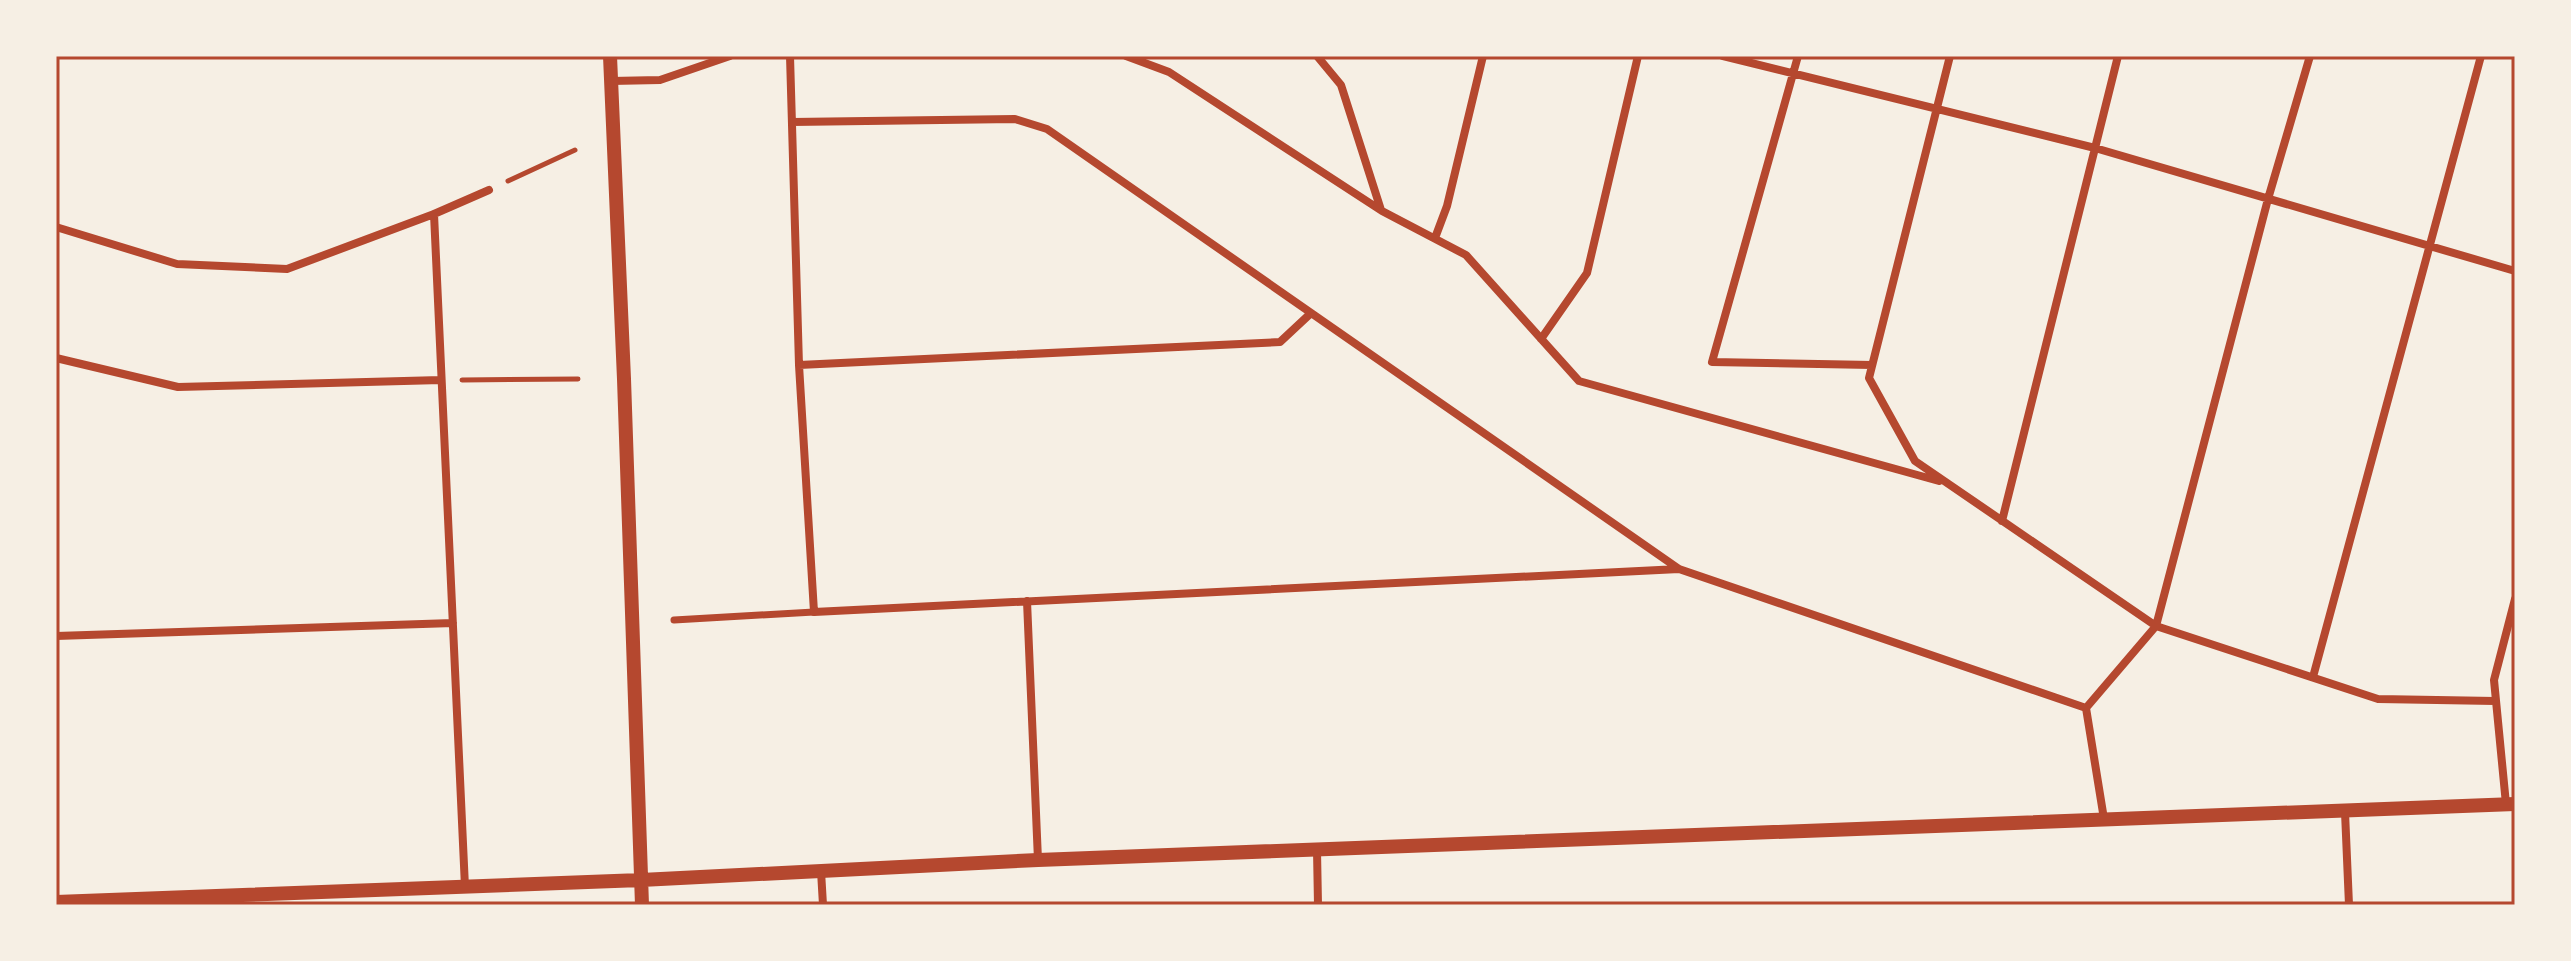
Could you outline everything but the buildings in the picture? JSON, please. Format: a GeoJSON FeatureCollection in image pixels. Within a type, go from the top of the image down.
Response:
{"type":"FeatureCollection","features":[{"type":"Feature","properties":{"kind":"street"},"geometry":{"type":"LineString","coordinates":[[610,56],[642,905]]}},
{"type":"Feature","properties":{"kind":"street"},"geometry":{"type":"LineString","coordinates":[[611,81],[660,80],[730,56]]}},
{"type":"Feature","properties":{"kind":"street"},"geometry":{"type":"LineString","coordinates":[[790,56],[799,365],[814,612]]}},
{"type":"Feature","properties":{"kind":"street"},"geometry":{"type":"LineString","coordinates":[[1126,56],[1169,72],[1382,211],[1466,255],[1579,381],[1948,484]]}},
{"type":"Feature","properties":{"kind":"street"},"geometry":{"type":"LineString","coordinates":[[1317,56],[1341,85],[1382,211]]}},
{"type":"Feature","properties":{"kind":"street"},"geometry":{"type":"LineString","coordinates":[[1435,238],[1447,206],[1483,56]]}},
{"type":"Feature","properties":{"kind":"street"},"geometry":{"type":"LineString","coordinates":[[1541,339],[1587,273],[1638,56]]}},
{"type":"Feature","properties":{"kind":"street"},"geometry":{"type":"LineString","coordinates":[[1723,56],[2095,148],[2515,271]]}},
{"type":"Feature","properties":{"kind":"street"},"geometry":{"type":"LineString","coordinates":[[1798,56],[1712,362],[1872,365]]}},
{"type":"Feature","properties":{"kind":"street"},"geometry":{"type":"LineString","coordinates":[[1950,56],[1869,378],[1915,461],[2156,626],[2378,699],[2495,701]]}},
{"type":"Feature","properties":{"kind":"street"},"geometry":{"type":"LineString","coordinates":[[2002,521],[2118,56]]}},
{"type":"Feature","properties":{"kind":"street"},"geometry":{"type":"LineString","coordinates":[[2104,819],[2086,708],[2156,626],[2268,199],[2310,56]]}},
{"type":"Feature","properties":{"kind":"street"},"geometry":{"type":"LineString","coordinates":[[2313,677],[2481,56]]}},
{"type":"Feature","properties":{"kind":"street"},"geometry":{"type":"LineString","coordinates":[[792,122],[1015,119],[1047,129],[1679,569],[2086,708]]}},
{"type":"Feature","properties":{"kind":"street"},"geometry":{"type":"LineString","coordinates":[[56,227],[177,264],[287,269],[489,190]]}},
{"type":"Feature","properties":{"kind":"street"},"geometry":{"type":"LineString","coordinates":[[434,214],[465,887]]}},
{"type":"Feature","properties":{"kind":"street"},"geometry":{"type":"LineString","coordinates":[[799,365],[1280,342],[1310,314]]}},
{"type":"Feature","properties":{"kind":"street"},"geometry":{"type":"LineString","coordinates":[[56,358],[178,387],[441,380]]}},
{"type":"Feature","properties":{"kind":"street"},"geometry":{"type":"LineString","coordinates":[[674,620],[1679,569]]}},
{"type":"Feature","properties":{"kind":"street"},"geometry":{"type":"LineString","coordinates":[[56,902],[641,880],[1038,860],[2510,804],[2494,680],[2515,599]]}},
{"type":"Feature","properties":{"kind":"street"},"geometry":{"type":"LineString","coordinates":[[1027,601],[1038,860]]}},
{"type":"Feature","properties":{"kind":"street"},"geometry":{"type":"LineString","coordinates":[[56,636],[453,623]]}},
{"type":"Feature","properties":{"kind":"street"},"geometry":{"type":"LineString","coordinates":[[2505,638],[2515,631]]}},
{"type":"Feature","properties":{"kind":"street"},"geometry":{"type":"LineString","coordinates":[[2345,812],[2349,905]]}},
{"type":"Feature","properties":{"kind":"street"},"geometry":{"type":"LineString","coordinates":[[1317,850],[1318,905]]}},
{"type":"Feature","properties":{"kind":"street"},"geometry":{"type":"LineString","coordinates":[[821,871],[823,905]]}},
{"type":"Feature","properties":{"kind":"path"},"geometry":{"type":"LineString","coordinates":[[489,190],[575,150]]}},
{"type":"Feature","properties":{"kind":"path"},"geometry":{"type":"LineString","coordinates":[[441,380],[578,379]]}}]}
